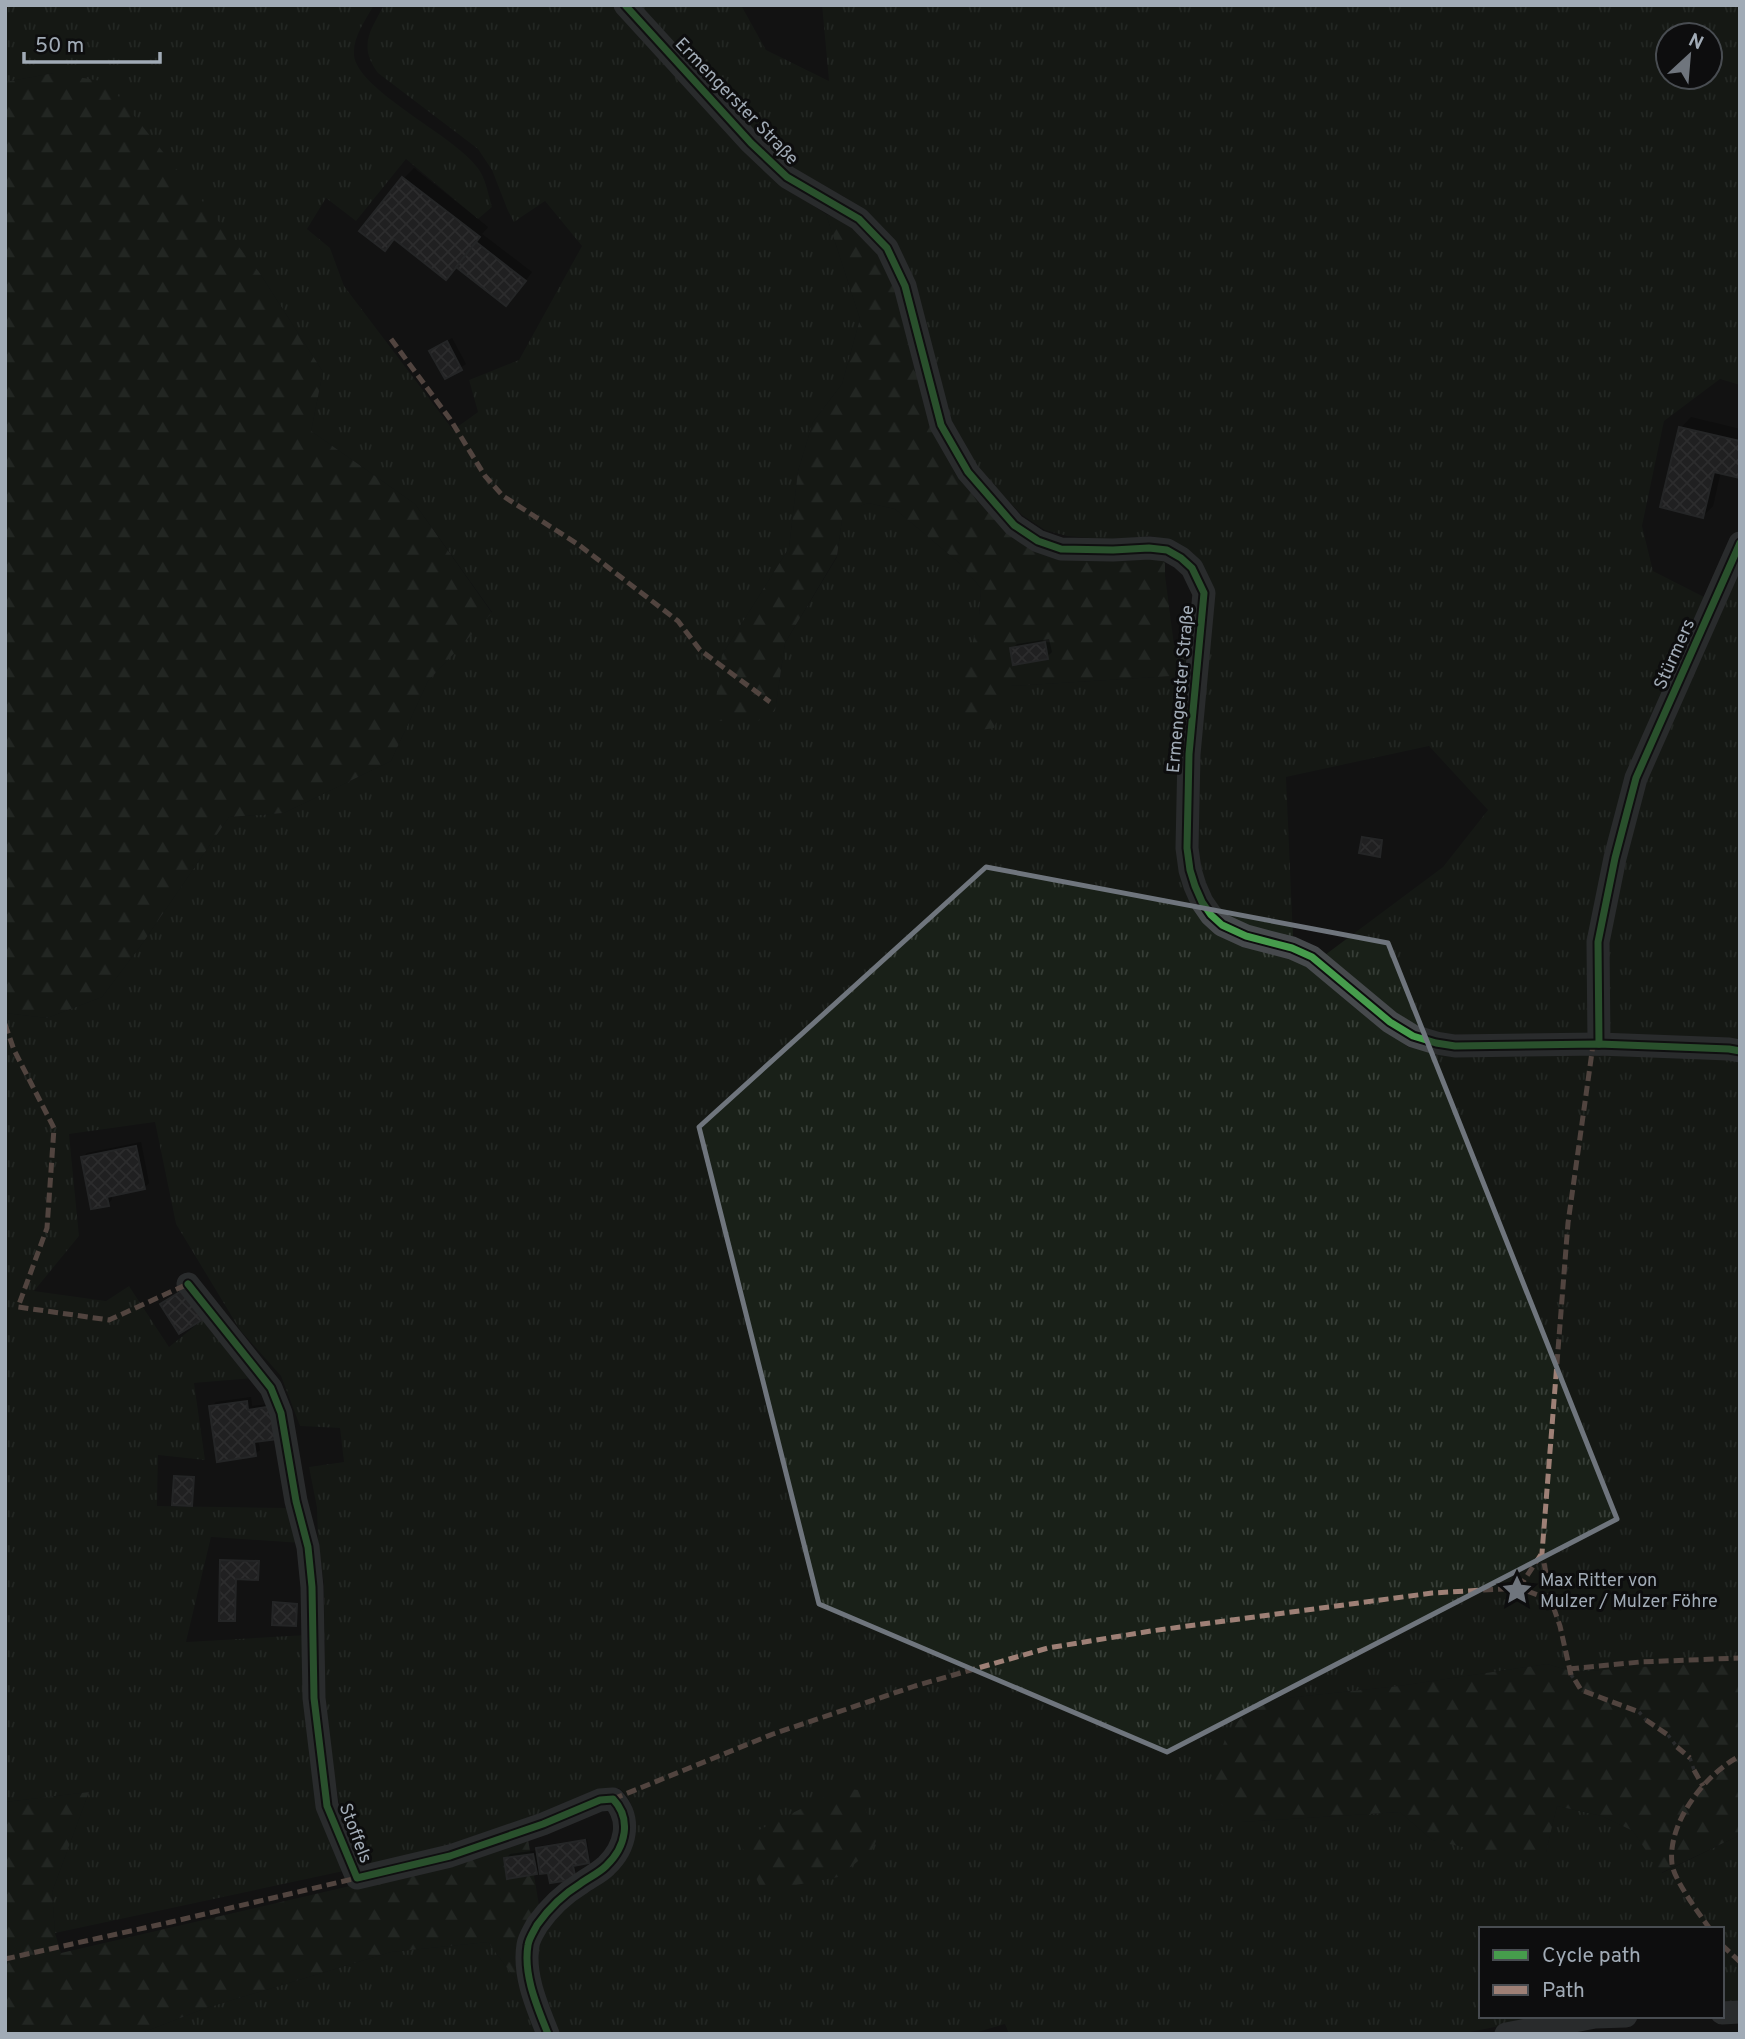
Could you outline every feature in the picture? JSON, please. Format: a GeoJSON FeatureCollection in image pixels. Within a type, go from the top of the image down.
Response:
{"type":"FeatureCollection","features":[{"type":"Feature","properties":{"kind":"street","name":"Ermengerster Straße"},"geometry":{"type":"LineString","coordinates":[[625,5],[751,143],[787,177],[859,219],[887,248],[905,286],[941,425],[968,472],[1014,525],[1038,541],[1061,549],[1167,550],[1192,568],[1204,593],[1189,754],[1187,848],[1195,886],[1211,915],[1222,925],[1246,936],[1292,948],[1312,957],[1390,1022],[1413,1036],[1436,1043],[1455,1046],[1596,1044],[1740,1051]]}},
{"type":"Feature","properties":{"kind":"street","name":"Stürmers"},"geometry":{"type":"LineString","coordinates":[[1596,1044],[1598,942],[1615,858],[1636,778],[1740,543]]}},
{"type":"Feature","properties":{"kind":"street","name":"Stoffels"},"geometry":{"type":"LineString","coordinates":[[188,1284],[271,1388],[281,1413],[296,1502],[308,1547],[312,1587],[314,1698],[327,1806],[357,1878],[450,1856],[542,1824],[600,1800],[613,1799],[622,1810],[626,1831],[613,1858],[562,1896],[547,1911],[528,1943],[527,1960],[532,1992],[548,2034]]}},
{"type":"Feature","properties":{"kind":"street"},"geometry":{"type":"LineString","coordinates":[[1514,2033],[1590,2018]]}},
{"type":"Feature","properties":{"kind":"path"},"geometry":{"type":"LineString","coordinates":[[1571,1675],[1575,1681]]}},
{"type":"Feature","properties":{"kind":"path"},"geometry":{"type":"LineString","coordinates":[[1639,1712],[1646,1720]]}},
{"type":"Feature","properties":{"kind":"path"},"geometry":{"type":"LineString","coordinates":[[1668,1735],[1677,1747]]}},
{"type":"Feature","properties":{"kind":"path"},"geometry":{"type":"LineString","coordinates":[[1690,1758],[1694,1770]]}},
{"type":"Feature","properties":{"kind":"highlighted area"},"geometry":{"type":"Polygon","coordinates":[[[986,867],[1388,943],[1617,1519],[1167,1752],[819,1604],[699,1127],[986,867]]]}},
{"type":"Feature","properties":{"kind":"green space"},"geometry":{"type":"Polygon","coordinates":[[[5,5],[374,5],[355,42],[354,55],[359,69],[388,98],[466,155],[483,176],[492,207],[478,219],[406,159],[356,221],[326,198],[307,229],[330,248],[344,286],[453,430],[478,412],[469,380],[519,360],[582,246],[545,201],[514,222],[492,170],[478,149],[378,73],[367,46],[371,31],[384,5],[616,5],[780,184],[826,214],[860,319],[842,384],[813,422],[798,471],[789,548],[722,655],[775,711],[785,643],[837,557],[843,512],[868,503],[895,509],[958,562],[981,588],[979,616],[1010,686],[1188,675],[1195,906],[1291,953],[1408,1047],[1434,1051],[1538,1050],[1740,1060],[1740,1662],[1574,1672],[1547,1664],[1399,1686],[1257,1701],[1241,1822],[1400,1812],[1432,1840],[1546,1852],[1557,1806],[1602,1816],[1633,1831],[1662,1873],[1740,1835],[1740,2002],[1724,2003],[1724,1927],[1479,1927],[1479,2018],[1540,2018],[1460,2034],[1009,2034],[1005,2024],[971,2034],[555,2034],[536,1963],[540,1933],[632,1833],[631,1803],[619,1788],[606,1788],[448,1850],[372,1866],[365,1857],[339,1802],[331,1754],[325,1695],[324,1584],[318,1542],[317,1508],[309,1467],[344,1462],[340,1428],[300,1426],[281,1376],[240,1330],[176,1224],[155,1122],[69,1134],[79,1236],[34,1291],[106,1301],[129,1286],[169,1347],[207,1316],[254,1378],[194,1383],[205,1460],[158,1455],[157,1506],[290,1508],[301,1543],[211,1537],[186,1642],[306,1635],[344,1871],[55,1933],[52,1892],[89,1792],[5,1802],[5,1013],[47,1018],[102,997],[142,944],[229,817],[284,813],[391,761],[428,681],[492,612],[415,504],[311,431],[323,372],[259,272],[54,73],[5,82],[5,5]]]}},
{"type":"Feature","properties":{"kind":"green space"},"geometry":{"type":"Polygon","coordinates":[[[638,5],[741,5],[766,50],[829,81],[822,5],[1740,5],[1740,385],[1720,379],[1664,421],[1642,526],[1653,571],[1710,600],[1632,776],[1592,970],[1587,1038],[1438,1035],[1394,1016],[1325,955],[1443,867],[1488,810],[1429,746],[1286,777],[1293,937],[1249,929],[1216,911],[1198,870],[1194,800],[1211,616],[1172,541],[1151,536],[1114,540],[1067,536],[1045,530],[1022,515],[978,469],[949,422],[864,211],[843,196],[793,170],[757,136],[638,5]]]}},
{"type":"Feature","properties":{"kind":"green space"},"geometry":{"type":"Polygon","coordinates":[[[54,73],[107,82],[259,272],[323,372],[311,431],[415,504],[492,613],[428,681],[391,761],[284,813],[229,817],[142,944],[102,997],[47,1018],[5,1013],[5,82],[54,73]]]}},
{"type":"Feature","properties":{"kind":"green space"},"geometry":{"type":"Polygon","coordinates":[[[826,214],[852,225],[880,253],[898,290],[933,426],[1008,532],[1165,557],[1174,645],[1187,653],[1188,675],[1010,686],[994,728],[981,730],[959,721],[957,709],[979,616],[981,588],[958,562],[895,509],[868,503],[843,513],[837,556],[785,643],[775,711],[758,721],[713,721],[722,655],[789,548],[798,471],[813,422],[842,384],[860,319],[826,214]]]}},
{"type":"Feature","properties":{"kind":"green space"},"geometry":{"type":"Polygon","coordinates":[[[1740,557],[1740,1044],[1604,1035],[1603,970],[1641,780],[1740,557]]]}},
{"type":"Feature","properties":{"kind":"green space"},"geometry":{"type":"Polygon","coordinates":[[[1740,1662],[1740,1835],[1661,1873],[1633,1831],[1602,1816],[1557,1806],[1546,1852],[1498,1855],[1432,1840],[1400,1812],[1241,1822],[1208,1792],[1227,1733],[1257,1701],[1399,1686],[1547,1664],[1574,1672],[1740,1662]]]}},
{"type":"Feature","properties":{"kind":"green space"},"geometry":{"type":"Polygon","coordinates":[[[842,1788],[858,1790],[877,1839],[872,1850],[838,1877],[761,1889],[739,1840],[842,1788]]]}},
{"type":"Feature","properties":{"kind":"green space"},"geometry":{"type":"Polygon","coordinates":[[[89,1792],[52,1892],[55,1933],[61,1953],[453,1862],[528,1839],[539,1905],[527,1995],[488,1942],[391,1952],[206,2008],[139,2034],[5,2034],[5,1802],[89,1792]]]}},
{"type":"Feature","properties":{"kind":"green space"},"geometry":{"type":"Polygon","coordinates":[[[488,1942],[527,1995],[542,2034],[139,2034],[206,2008],[391,1952],[488,1942]]]}},
{"type":"Feature","properties":{"kind":"building"},"geometry":{"type":"Polygon","coordinates":[[[402,177],[480,237],[446,280],[394,239],[385,251],[359,231],[402,177]]]}},
{"type":"Feature","properties":{"kind":"building"},"geometry":{"type":"Polygon","coordinates":[[[476,242],[526,281],[506,306],[456,267],[476,242]]]}},
{"type":"Feature","properties":{"kind":"building"},"geometry":{"type":"Polygon","coordinates":[[[447,341],[462,370],[445,379],[429,351],[447,341]]]}},
{"type":"Feature","properties":{"kind":"building"},"geometry":{"type":"Polygon","coordinates":[[[1679,427],[1740,441],[1740,478],[1714,472],[1703,518],[1660,507],[1679,427]]]}},
{"type":"Feature","properties":{"kind":"building"},"geometry":{"type":"Polygon","coordinates":[[[1045,642],[1048,659],[1013,665],[1010,648],[1045,642]]]}},
{"type":"Feature","properties":{"kind":"building"},"geometry":{"type":"Polygon","coordinates":[[[1362,837],[1382,840],[1380,857],[1359,853],[1362,837]]]}},
{"type":"Feature","properties":{"kind":"building"},"geometry":{"type":"Polygon","coordinates":[[[136,1146],[145,1189],[107,1197],[109,1206],[91,1209],[81,1157],[136,1146]]]}},
{"type":"Feature","properties":{"kind":"building"},"geometry":{"type":"Polygon","coordinates":[[[183,1290],[202,1320],[179,1334],[160,1304],[183,1290]]]}},
{"type":"Feature","properties":{"kind":"building"},"geometry":{"type":"Polygon","coordinates":[[[247,1401],[248,1410],[274,1406],[279,1439],[254,1442],[256,1456],[217,1462],[209,1406],[247,1401]]]}},
{"type":"Feature","properties":{"kind":"building"},"geometry":{"type":"Polygon","coordinates":[[[174,1476],[194,1477],[192,1506],[172,1505],[174,1476]]]}},
{"type":"Feature","properties":{"kind":"building"},"geometry":{"type":"Polygon","coordinates":[[[220,1560],[259,1561],[258,1580],[236,1579],[235,1621],[219,1621],[220,1560]]]}},
{"type":"Feature","properties":{"kind":"building"},"geometry":{"type":"Polygon","coordinates":[[[273,1602],[297,1604],[296,1626],[272,1625],[273,1602]]]}},
{"type":"Feature","properties":{"kind":"building"},"geometry":{"type":"Polygon","coordinates":[[[585,1840],[589,1863],[573,1866],[576,1879],[550,1883],[548,1873],[540,1874],[536,1848],[585,1840]]]}},
{"type":"Feature","properties":{"kind":"building"},"geometry":{"type":"Polygon","coordinates":[[[533,1854],[537,1874],[507,1879],[504,1858],[533,1854]]]}},
{"type":"Feature","properties":{"kind":"marked path"},"geometry":{"type":"LineString","coordinates":[[391,339],[450,419],[485,476],[503,496],[579,545],[678,621],[700,650],[770,702]]}},
{"type":"Feature","properties":{"kind":"marked path"},"geometry":{"type":"LineString","coordinates":[[5,1024],[14,1050],[54,1128],[47,1228],[18,1307],[109,1320],[188,1284]]}},
{"type":"Feature","properties":{"kind":"marked path"},"geometry":{"type":"LineString","coordinates":[[1571,1675],[1542,1553],[1568,1223],[1593,1045]]}},
{"type":"Feature","properties":{"kind":"marked path"},"geometry":{"type":"LineString","coordinates":[[1519,1588],[1542,1553]]}},
{"type":"Feature","properties":{"kind":"marked path"},"geometry":{"type":"LineString","coordinates":[[613,1799],[773,1734],[915,1686],[1048,1648],[1151,1631],[1432,1593],[1519,1588],[1552,1603]]}},
{"type":"Feature","properties":{"kind":"marked path"},"geometry":{"type":"LineString","coordinates":[[1569,1669],[1640,1662],[1740,1658]]}},
{"type":"Feature","properties":{"kind":"marked path"},"geometry":{"type":"LineString","coordinates":[[1575,1680],[1581,1690],[1639,1712]]}},
{"type":"Feature","properties":{"kind":"marked path"},"geometry":{"type":"LineString","coordinates":[[1646,1720],[1668,1735]]}},
{"type":"Feature","properties":{"kind":"marked path"},"geometry":{"type":"LineString","coordinates":[[1677,1747],[1690,1758]]}},
{"type":"Feature","properties":{"kind":"marked path"},"geometry":{"type":"LineString","coordinates":[[1709,1927],[1677,1879],[1672,1864],[1672,1848],[1682,1817],[1691,1801],[1714,1775],[1740,1756]]}},
{"type":"Feature","properties":{"kind":"marked path"},"geometry":{"type":"LineString","coordinates":[[1694,1770],[1703,1786]]}},
{"type":"Feature","properties":{"kind":"marked path"},"geometry":{"type":"LineString","coordinates":[[5,1959],[357,1878]]}},
{"type":"Feature","properties":{"kind":"marked path"},"geometry":{"type":"LineString","coordinates":[[1724,1947],[1740,1962]]}},
{"type":"Feature","properties":{"kind":"cycle path"},"geometry":{"type":"LineString","coordinates":[[625,5],[751,143],[787,177],[859,219],[887,248],[905,286],[941,425],[968,472],[1014,525],[1038,541],[1061,549],[1167,550],[1192,568],[1204,593],[1189,754],[1187,848],[1195,886],[1211,915],[1222,925],[1246,936],[1292,948],[1312,957],[1390,1022],[1413,1036],[1436,1043],[1455,1046],[1599,1044],[1740,1051]]}},
{"type":"Feature","properties":{"kind":"cycle path"},"geometry":{"type":"LineString","coordinates":[[1599,1044],[1598,942],[1615,858],[1636,778],[1740,543]]}},
{"type":"Feature","properties":{"kind":"cycle path"},"geometry":{"type":"LineString","coordinates":[[188,1284],[271,1388],[281,1413],[296,1501],[308,1547],[312,1587],[314,1698],[327,1806],[357,1878],[450,1856],[543,1824],[600,1800],[613,1799],[623,1815],[622,1842],[613,1858],[603,1869],[556,1902],[537,1925],[529,1942],[529,1979],[548,2034]]}},
{"type":"Feature","properties":{"kind":"place","name":"Max Ritter von Mulzer / Mulzer Föhre"},"geometry":{"type":"Point","coordinates":[1517,1590]}}]}
